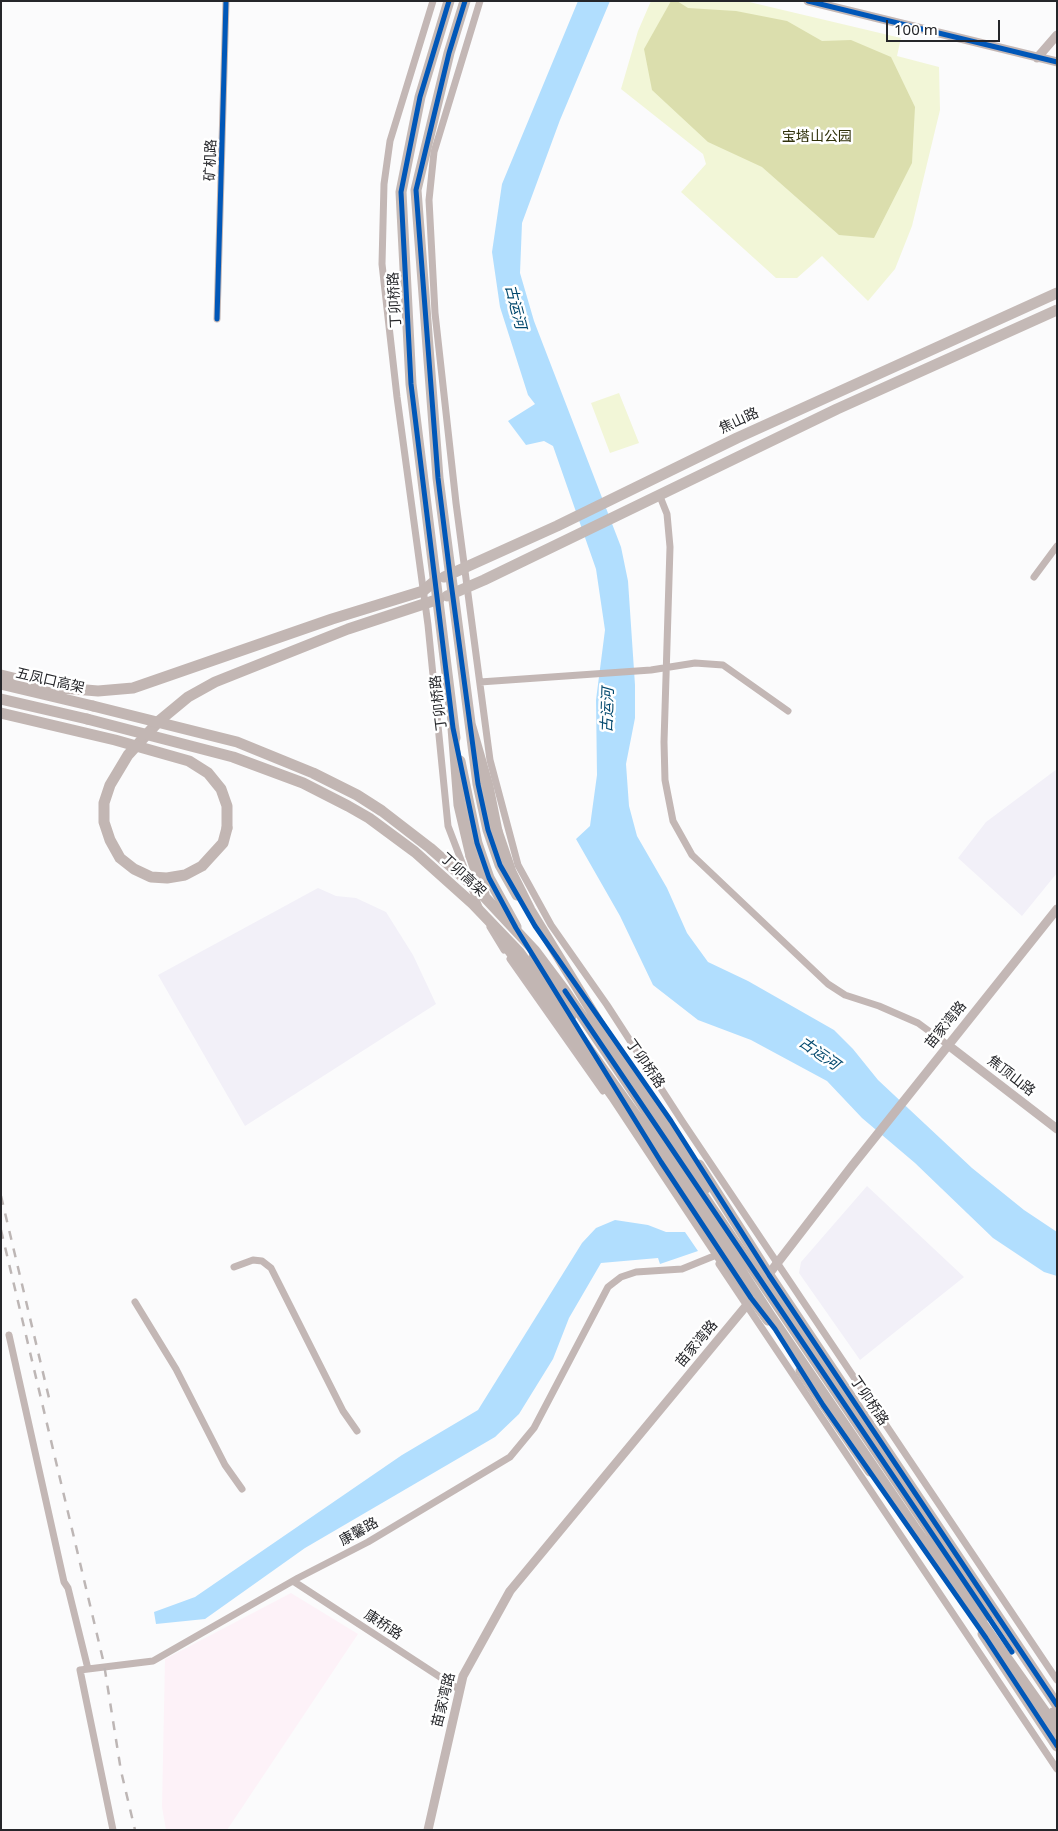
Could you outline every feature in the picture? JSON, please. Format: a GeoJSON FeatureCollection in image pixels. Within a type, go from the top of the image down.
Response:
{"type":"FeatureCollection","features":[{"type":"Feature","properties":{"kind":"highway"},"geometry":{"type":"LineString","coordinates":[[1,675],[50,687],[98,691],[133,688],[332,619],[423,591],[436,580]]}},
{"type":"Feature","properties":{"kind":"highway"},"geometry":{"type":"LineString","coordinates":[[1,713],[115,740],[189,761],[208,773],[221,789],[227,806],[227,828],[223,843],[202,866],[185,875],[167,878],[151,877],[134,869],[120,858],[110,840],[104,822],[104,803],[110,785],[128,755],[159,722],[188,697],[215,682],[348,629],[439,598]]}},
{"type":"Feature","properties":{"kind":"highway","name":"五凤口高架"},"geometry":{"type":"LineString","coordinates":[[1,684],[93,706]]}},
{"type":"Feature","properties":{"kind":"highway","name":"五凤口高架"},"geometry":{"type":"LineString","coordinates":[[1,700],[87,719]]}},
{"type":"Feature","properties":{"kind":"highway","name":"丁卯高架"},"geometry":{"type":"LineString","coordinates":[[93,706],[237,742],[277,757],[357,795],[406,829],[479,890],[535,951],[565,991],[726,1228],[778,1309],[1056,1713]]}},
{"type":"Feature","properties":{"kind":"highway","name":"丁卯高架"},"geometry":{"type":"LineString","coordinates":[[87,719],[233,757],[270,769],[303,783],[369,818],[415,852],[473,904],[519,952],[556,1000],[684,1183],[769,1314],[916,1530],[1057,1729]]}},
{"type":"Feature","properties":{"kind":"highway"},"geometry":{"type":"LineString","coordinates":[[471,727],[488,786],[497,831],[511,872],[530,910],[607,1036],[695,1165],[726,1228]]}},
{"type":"Feature","properties":{"kind":"highway"},"geometry":{"type":"LineString","coordinates":[[453,728],[459,805],[471,856],[485,898],[505,944],[613,1096],[722,1259],[769,1314]]}},
{"type":"Feature","properties":{"kind":"main road","name":"丁卯桥路"},"geometry":{"type":"LineString","coordinates":[[449,1],[420,96],[401,192],[411,384],[439,598],[453,728],[475,835],[489,878],[516,928],[749,1302],[775,1329],[823,1405],[986,1638],[1057,1746]]}},
{"type":"Feature","properties":{"kind":"main road","name":"丁卯桥路"},"geometry":{"type":"LineString","coordinates":[[465,1],[449,53],[416,190],[438,478],[450,575],[484,812],[500,865],[534,926],[671,1121],[769,1275],[872,1426],[1056,1713]]}},
{"type":"Feature","properties":{"kind":"main road","name":"焦山路"},"geometry":{"type":"LineString","coordinates":[[436,580],[557,526],[627,491],[1057,293]]}},
{"type":"Feature","properties":{"kind":"main road"},"geometry":{"type":"LineString","coordinates":[[439,598],[453,594],[837,409],[1057,310]]}},
{"type":"Feature","properties":{"kind":"street","name":"矿机路"},"geometry":{"type":"LineString","coordinates":[[217,319],[226,1]]}},
{"type":"Feature","properties":{"kind":"street"},"geometry":{"type":"LineString","coordinates":[[433,1],[390,141],[384,184],[382,264],[428,625],[448,826],[482,914],[523,981],[650,1158],[714,1256],[749,1302],[1057,1769]]}},
{"type":"Feature","properties":{"kind":"street"},"geometry":{"type":"LineString","coordinates":[[480,1],[434,152],[429,200],[435,313],[467,587],[490,760],[518,864],[551,925],[607,1005],[1057,1680]]}},
{"type":"Feature","properties":{"kind":"street"},"geometry":{"type":"LineString","coordinates":[[808,1],[1057,62]]}},
{"type":"Feature","properties":{"kind":"street"},"geometry":{"type":"LineString","coordinates":[[1037,58],[1057,35]]}},
{"type":"Feature","properties":{"kind":"street"},"geometry":{"type":"LineString","coordinates":[[659,494],[667,514],[670,547],[665,780],[673,821],[692,855],[828,984],[845,995],[879,1006],[918,1023],[948,1045]]}},
{"type":"Feature","properties":{"kind":"street"},"geometry":{"type":"LineString","coordinates":[[1034,577],[1057,546]]}},
{"type":"Feature","properties":{"kind":"street"},"geometry":{"type":"LineString","coordinates":[[480,682],[626,672],[695,664],[723,665],[788,710]]}},
{"type":"Feature","properties":{"kind":"street","name":"苗家湾路"},"geometry":{"type":"LineString","coordinates":[[428,1830],[463,1676],[510,1590],[749,1302],[878,1132],[1057,909]]}},
{"type":"Feature","properties":{"kind":"street","name":"焦顶山路"},"geometry":{"type":"LineString","coordinates":[[948,1045],[1057,1129]]}},
{"type":"Feature","properties":{"kind":"street","name":"康馨路"},"geometry":{"type":"LineString","coordinates":[[88,1669],[152,1661],[292,1581],[368,1542],[510,1457],[534,1428],[608,1286],[620,1277],[636,1272],[682,1269],[714,1256]]}},
{"type":"Feature","properties":{"kind":"street"},"geometry":{"type":"LineString","coordinates":[[234,1267],[253,1260],[262,1262],[271,1268],[356,1431]]}},
{"type":"Feature","properties":{"kind":"street"},"geometry":{"type":"LineString","coordinates":[[135,1302],[176,1369],[225,1464],[242,1488]]}},
{"type":"Feature","properties":{"kind":"street"},"geometry":{"type":"LineString","coordinates":[[9,1335],[64,1582],[68,1588],[88,1669],[80,1670],[113,1830]]}},
{"type":"Feature","properties":{"kind":"street","name":"康桥路"},"geometry":{"type":"LineString","coordinates":[[292,1581],[460,1690]]}},
{"type":"Feature","properties":{"kind":"shaded area"},"geometry":{"type":"Polygon","coordinates":[[[1057,769],[1057,873],[1022,916],[958,858],[986,822],[1057,769]]]}},
{"type":"Feature","properties":{"kind":"shaded area"},"geometry":{"type":"Polygon","coordinates":[[[318,888],[336,896],[356,898],[386,912],[413,955],[436,1004],[245,1126],[158,975],[318,888]]]}},
{"type":"Feature","properties":{"kind":"shaded area"},"geometry":{"type":"Polygon","coordinates":[[[867,1186],[964,1277],[860,1360],[799,1273],[801,1262],[867,1186]]]}},
{"type":"Feature","properties":{"kind":"shaded area"},"geometry":{"type":"Polygon","coordinates":[[[291,1593],[358,1634],[227,1830],[166,1830],[162,1807],[165,1659],[291,1593]]]}},
{"type":"Feature","properties":{"kind":"green space","name":"宝塔山公园"},"geometry":{"type":"Polygon","coordinates":[[[651,1],[745,1],[901,38],[897,56],[939,67],[940,110],[912,226],[895,269],[868,301],[822,256],[797,278],[776,278],[681,192],[706,164],[703,154],[621,89],[638,31],[651,1]]]}},
{"type":"Feature","properties":{"kind":"green space","name":"宝塔山公园"},"geometry":{"type":"Polygon","coordinates":[[[671,1],[677,1],[688,8],[736,11],[787,21],[822,41],[851,40],[891,57],[915,107],[912,163],[874,238],[839,235],[762,167],[708,142],[652,90],[644,49],[671,1]]]}},
{"type":"Feature","properties":{"kind":"green space"},"geometry":{"type":"Polygon","coordinates":[[[619,393],[639,443],[610,453],[591,403],[619,393]]]}},
{"type":"Feature","properties":{"kind":"water","name":"古运河"},"geometry":{"type":"Polygon","coordinates":[[[578,1],[610,1],[560,120],[522,223],[520,273],[534,321],[621,547],[628,581],[635,685],[635,718],[626,764],[629,806],[637,836],[667,888],[687,933],[708,962],[748,981],[834,1030],[853,1049],[878,1080],[972,1168],[1024,1210],[1057,1232],[1057,1276],[1044,1272],[993,1238],[915,1163],[862,1118],[827,1081],[751,1040],[698,1020],[653,985],[620,916],[576,839],[590,826],[597,775],[596,700],[605,630],[596,569],[553,446],[544,441],[526,445],[508,421],[535,404],[528,395],[500,307],[492,252],[502,184],[578,1]]]}},
{"type":"Feature","properties":{"kind":"water"},"geometry":{"type":"Polygon","coordinates":[[[615,1220],[648,1225],[666,1232],[685,1232],[698,1251],[660,1264],[658,1258],[601,1263],[569,1318],[553,1359],[519,1414],[495,1437],[305,1548],[205,1619],[156,1624],[154,1612],[195,1597],[402,1455],[478,1410],[582,1243],[596,1228],[615,1220]]]}},
{"type":"Feature","properties":{"kind":"railway"},"geometry":{"type":"LineString","coordinates":[[1,1196],[49,1398]]}},
{"type":"Feature","properties":{"kind":"railway"},"geometry":{"type":"LineString","coordinates":[[1,1230],[104,1664],[121,1771],[135,1830]]}},
{"type":"Feature","properties":{"kind":"cycle path"},"geometry":{"type":"LineString","coordinates":[[217,319],[226,1]]}},
{"type":"Feature","properties":{"kind":"cycle path"},"geometry":{"type":"LineString","coordinates":[[449,1],[420,97],[401,192],[411,384],[453,728],[477,843],[489,878],[516,928],[661,1162],[751,1298],[775,1329],[823,1405],[986,1638],[1057,1746]]}},
{"type":"Feature","properties":{"kind":"cycle path"},"geometry":{"type":"LineString","coordinates":[[465,1],[449,53],[416,190],[438,478],[450,575],[478,784],[488,830],[500,865],[535,926],[671,1121],[769,1275],[1057,1705]]}},
{"type":"Feature","properties":{"kind":"cycle path"},"geometry":{"type":"LineString","coordinates":[[808,1],[1057,62]]}},
{"type":"Feature","properties":{"kind":"cycle path"},"geometry":{"type":"LineString","coordinates":[[565,991],[1012,1652]]}}]}
